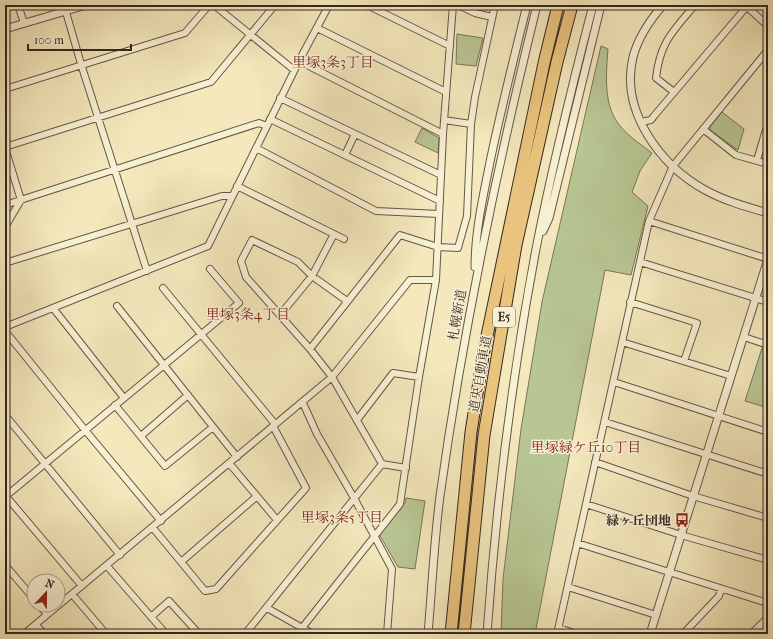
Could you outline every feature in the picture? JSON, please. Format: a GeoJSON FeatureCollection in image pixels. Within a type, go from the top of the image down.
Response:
{"type":"FeatureCollection","features":[{"type":"Feature","properties":{"kind":"highway","name":"道央自動車道"},"geometry":{"type":"LineString","coordinates":[[451,634],[471,432],[484,350],[558,5]]}},
{"type":"Feature","properties":{"kind":"highway","name":"道央自動車道"},"geometry":{"type":"LineString","coordinates":[[464,634],[484,435],[516,245],[557,62],[572,5]]}},
{"type":"Feature","properties":{"kind":"street"},"geometry":{"type":"LineString","coordinates":[[18,5],[24,23]]}},
{"type":"Feature","properties":{"kind":"street"},"geometry":{"type":"LineString","coordinates":[[5,29],[65,8],[86,5]]}},
{"type":"Feature","properties":{"kind":"street"},"geometry":{"type":"LineString","coordinates":[[5,89],[81,64],[185,33],[210,5]]}},
{"type":"Feature","properties":{"kind":"street"},"geometry":{"type":"LineString","coordinates":[[214,5],[294,70]]}},
{"type":"Feature","properties":{"kind":"street"},"geometry":{"type":"LineString","coordinates":[[5,228],[21,200],[5,148],[211,82],[275,5]]}},
{"type":"Feature","properties":{"kind":"street"},"geometry":{"type":"LineString","coordinates":[[5,327],[208,246],[280,98],[328,5]]}},
{"type":"Feature","properties":{"kind":"street"},"geometry":{"type":"LineString","coordinates":[[367,5],[450,46]]}},
{"type":"Feature","properties":{"kind":"street"},"geometry":{"type":"LineString","coordinates":[[302,628],[400,504],[419,377],[436,280],[443,134],[453,5]]}},
{"type":"Feature","properties":{"kind":"street"},"geometry":{"type":"LineString","coordinates":[[458,5],[474,13],[492,17]]}},
{"type":"Feature","properties":{"kind":"street"},"geometry":{"type":"LineString","coordinates":[[310,349],[400,235],[438,247],[458,248],[467,216],[471,124],[495,5]]}},
{"type":"Feature","properties":{"kind":"street"},"geometry":{"type":"LineString","coordinates":[[474,286],[475,249],[485,188],[500,115],[527,5]]}},
{"type":"Feature","properties":{"kind":"street","name":"札幌新道"},"geometry":{"type":"LineString","coordinates":[[428,634],[440,498],[474,286],[506,136],[537,5]]}},
{"type":"Feature","properties":{"kind":"street"},"geometry":{"type":"LineString","coordinates":[[487,634],[500,496],[519,345],[536,249],[556,153],[593,5]]}},
{"type":"Feature","properties":{"kind":"street"},"geometry":{"type":"LineString","coordinates":[[536,249],[549,218],[601,5]]}},
{"type":"Feature","properties":{"kind":"street"},"geometry":{"type":"LineString","coordinates":[[674,92],[656,78],[661,52],[666,41],[696,5]]}},
{"type":"Feature","properties":{"kind":"street"},"geometry":{"type":"LineString","coordinates":[[660,6],[637,44],[631,68],[633,101],[641,122],[651,140],[673,166],[691,182],[719,197],[768,213]]}},
{"type":"Feature","properties":{"kind":"street"},"geometry":{"type":"LineString","coordinates":[[641,122],[654,116],[747,6],[768,26]]}},
{"type":"Feature","properties":{"kind":"street"},"geometry":{"type":"LineString","coordinates":[[65,8],[146,271]]}},
{"type":"Feature","properties":{"kind":"street"},"geometry":{"type":"LineString","coordinates":[[317,28],[446,92]]}},
{"type":"Feature","properties":{"kind":"street"},"geometry":{"type":"LineString","coordinates":[[577,634],[558,631],[649,221],[673,166],[768,50]]}},
{"type":"Feature","properties":{"kind":"street"},"geometry":{"type":"LineString","coordinates":[[299,61],[443,134]]}},
{"type":"Feature","properties":{"kind":"street"},"geometry":{"type":"LineString","coordinates":[[280,98],[441,175]]}},
{"type":"Feature","properties":{"kind":"street"},"geometry":{"type":"LineString","coordinates":[[444,120],[471,124]]}},
{"type":"Feature","properties":{"kind":"street"},"geometry":{"type":"LineString","coordinates":[[5,206],[259,123],[269,123],[345,155],[440,201]]}},
{"type":"Feature","properties":{"kind":"street"},"geometry":{"type":"LineString","coordinates":[[757,160],[768,123]]}},
{"type":"Feature","properties":{"kind":"street"},"geometry":{"type":"LineString","coordinates":[[703,129],[736,155],[768,164]]}},
{"type":"Feature","properties":{"kind":"street"},"geometry":{"type":"LineString","coordinates":[[345,155],[355,134]]}},
{"type":"Feature","properties":{"kind":"street"},"geometry":{"type":"LineString","coordinates":[[256,148],[376,211],[439,214]]}},
{"type":"Feature","properties":{"kind":"street"},"geometry":{"type":"LineString","coordinates":[[238,186],[344,239]]}},
{"type":"Feature","properties":{"kind":"street"},"geometry":{"type":"LineString","coordinates":[[5,263],[222,196],[232,196]]}},
{"type":"Feature","properties":{"kind":"street"},"geometry":{"type":"LineString","coordinates":[[649,221],[768,259],[650,634]]}},
{"type":"Feature","properties":{"kind":"street"},"geometry":{"type":"LineString","coordinates":[[280,315],[312,276],[334,234]]}},
{"type":"Feature","properties":{"kind":"street"},"geometry":{"type":"LineString","coordinates":[[348,301],[312,276],[298,262],[252,240],[241,261],[246,277],[310,349],[332,377],[382,464]]}},
{"type":"Feature","properties":{"kind":"street"},"geometry":{"type":"LineString","coordinates":[[640,262],[768,302]]}},
{"type":"Feature","properties":{"kind":"street"},"geometry":{"type":"LineString","coordinates":[[82,586],[6,496],[239,303],[210,269]]}},
{"type":"Feature","properties":{"kind":"street"},"geometry":{"type":"LineString","coordinates":[[24,634],[153,528],[274,425],[303,403],[332,377],[410,280],[436,280]]}},
{"type":"Feature","properties":{"kind":"street"},"geometry":{"type":"LineString","coordinates":[[153,528],[206,591],[216,589],[306,488],[274,425],[163,288]]}},
{"type":"Feature","properties":{"kind":"street"},"geometry":{"type":"LineString","coordinates":[[630,302],[697,323],[684,361]]}},
{"type":"Feature","properties":{"kind":"street"},"geometry":{"type":"LineString","coordinates":[[117,306],[237,457]]}},
{"type":"Feature","properties":{"kind":"street"},"geometry":{"type":"LineString","coordinates":[[53,308],[124,398]]}},
{"type":"Feature","properties":{"kind":"street"},"geometry":{"type":"LineString","coordinates":[[5,331],[161,521]]}},
{"type":"Feature","properties":{"kind":"street"},"geometry":{"type":"LineString","coordinates":[[744,337],[768,345]]}},
{"type":"Feature","properties":{"kind":"street"},"geometry":{"type":"LineString","coordinates":[[622,342],[732,376]]}},
{"type":"Feature","properties":{"kind":"street"},"geometry":{"type":"LineString","coordinates":[[358,420],[393,373],[419,377]]}},
{"type":"Feature","properties":{"kind":"street"},"geometry":{"type":"LineString","coordinates":[[614,382],[768,432]]}},
{"type":"Feature","properties":{"kind":"street"},"geometry":{"type":"LineString","coordinates":[[141,436],[188,396]]}},
{"type":"Feature","properties":{"kind":"street"},"geometry":{"type":"LineString","coordinates":[[303,403],[316,434],[354,498],[392,569],[387,634]]}},
{"type":"Feature","properties":{"kind":"street"},"geometry":{"type":"LineString","coordinates":[[115,405],[165,466],[213,427]]}},
{"type":"Feature","properties":{"kind":"street"},"geometry":{"type":"LineString","coordinates":[[5,415],[120,554]]}},
{"type":"Feature","properties":{"kind":"street"},"geometry":{"type":"LineString","coordinates":[[605,422],[768,474]]}},
{"type":"Feature","properties":{"kind":"street"},"geometry":{"type":"LineString","coordinates":[[595,462],[694,496],[768,518]]}},
{"type":"Feature","properties":{"kind":"street"},"geometry":{"type":"LineString","coordinates":[[229,463],[277,520]]}},
{"type":"Feature","properties":{"kind":"street"},"geometry":{"type":"LineString","coordinates":[[382,464],[406,468]]}},
{"type":"Feature","properties":{"kind":"street"},"geometry":{"type":"LineString","coordinates":[[245,634],[382,464]]}},
{"type":"Feature","properties":{"kind":"street"},"geometry":{"type":"LineString","coordinates":[[181,562],[256,496]]}},
{"type":"Feature","properties":{"kind":"street"},"geometry":{"type":"LineString","coordinates":[[586,504],[681,535],[768,560]]}},
{"type":"Feature","properties":{"kind":"street"},"geometry":{"type":"LineString","coordinates":[[577,543],[764,602],[768,606]]}},
{"type":"Feature","properties":{"kind":"street"},"geometry":{"type":"LineString","coordinates":[[5,565],[26,590]]}},
{"type":"Feature","properties":{"kind":"street"},"geometry":{"type":"LineString","coordinates":[[107,566],[166,634]]}},
{"type":"Feature","properties":{"kind":"street"},"geometry":{"type":"LineString","coordinates":[[5,576],[10,571]]}},
{"type":"Feature","properties":{"kind":"street"},"geometry":{"type":"LineString","coordinates":[[568,587],[656,615]]}},
{"type":"Feature","properties":{"kind":"street"},"geometry":{"type":"LineString","coordinates":[[683,634],[719,596],[721,588]]}},
{"type":"Feature","properties":{"kind":"street"},"geometry":{"type":"LineString","coordinates":[[72,594],[106,634]]}},
{"type":"Feature","properties":{"kind":"street"},"geometry":{"type":"LineString","coordinates":[[151,617],[169,601],[199,634]]}},
{"type":"Feature","properties":{"kind":"street"},"geometry":{"type":"LineString","coordinates":[[267,608],[313,634]]}},
{"type":"Feature","properties":{"kind":"street"},"geometry":{"type":"LineString","coordinates":[[752,634],[768,618]]}},
{"type":"Feature","properties":{"kind":"street"},"geometry":{"type":"LineString","coordinates":[[36,625],[44,634]]}},
{"type":"Feature","properties":{"kind":"green space"},"geometry":{"type":"Polygon","coordinates":[[[457,34],[483,38],[476,66],[456,64],[457,34]]]}},
{"type":"Feature","properties":{"kind":"green space"},"geometry":{"type":"Polygon","coordinates":[[[601,46],[608,49],[606,80],[608,100],[615,119],[628,134],[652,153],[640,171],[632,192],[648,206],[631,275],[605,270],[535,634],[501,634],[503,579],[521,429],[542,302],[601,46]]]}},
{"type":"Feature","properties":{"kind":"green space"},"geometry":{"type":"Polygon","coordinates":[[[722,112],[744,129],[738,150],[710,130],[710,127],[722,112]]]}},
{"type":"Feature","properties":{"kind":"green space"},"geometry":{"type":"Polygon","coordinates":[[[422,128],[439,138],[438,153],[415,142],[422,128]]]}},
{"type":"Feature","properties":{"kind":"green space"},"geometry":{"type":"Polygon","coordinates":[[[762,348],[768,350],[768,408],[745,401],[762,348]]]}},
{"type":"Feature","properties":{"kind":"green space"},"geometry":{"type":"Polygon","coordinates":[[[406,498],[425,501],[415,569],[398,567],[379,534],[405,503],[406,498]]]}},
{"type":"Feature","properties":{"kind":"place","name":"緑ヶ丘団地"},"geometry":{"type":"Point","coordinates":[682,520]}},
{"type":"Feature","properties":{"kind":"district","name":"里塚3条3丁目"},"geometry":{"type":"Point","coordinates":[333,62]}},
{"type":"Feature","properties":{"kind":"district","name":"里塚3条4丁目"},"geometry":{"type":"Point","coordinates":[248,314]}},
{"type":"Feature","properties":{"kind":"district","name":"里塚緑ケ丘10丁目"},"geometry":{"type":"Point","coordinates":[586,447]}},
{"type":"Feature","properties":{"kind":"district","name":"里塚3条5丁目"},"geometry":{"type":"Point","coordinates":[342,517]}}]}
